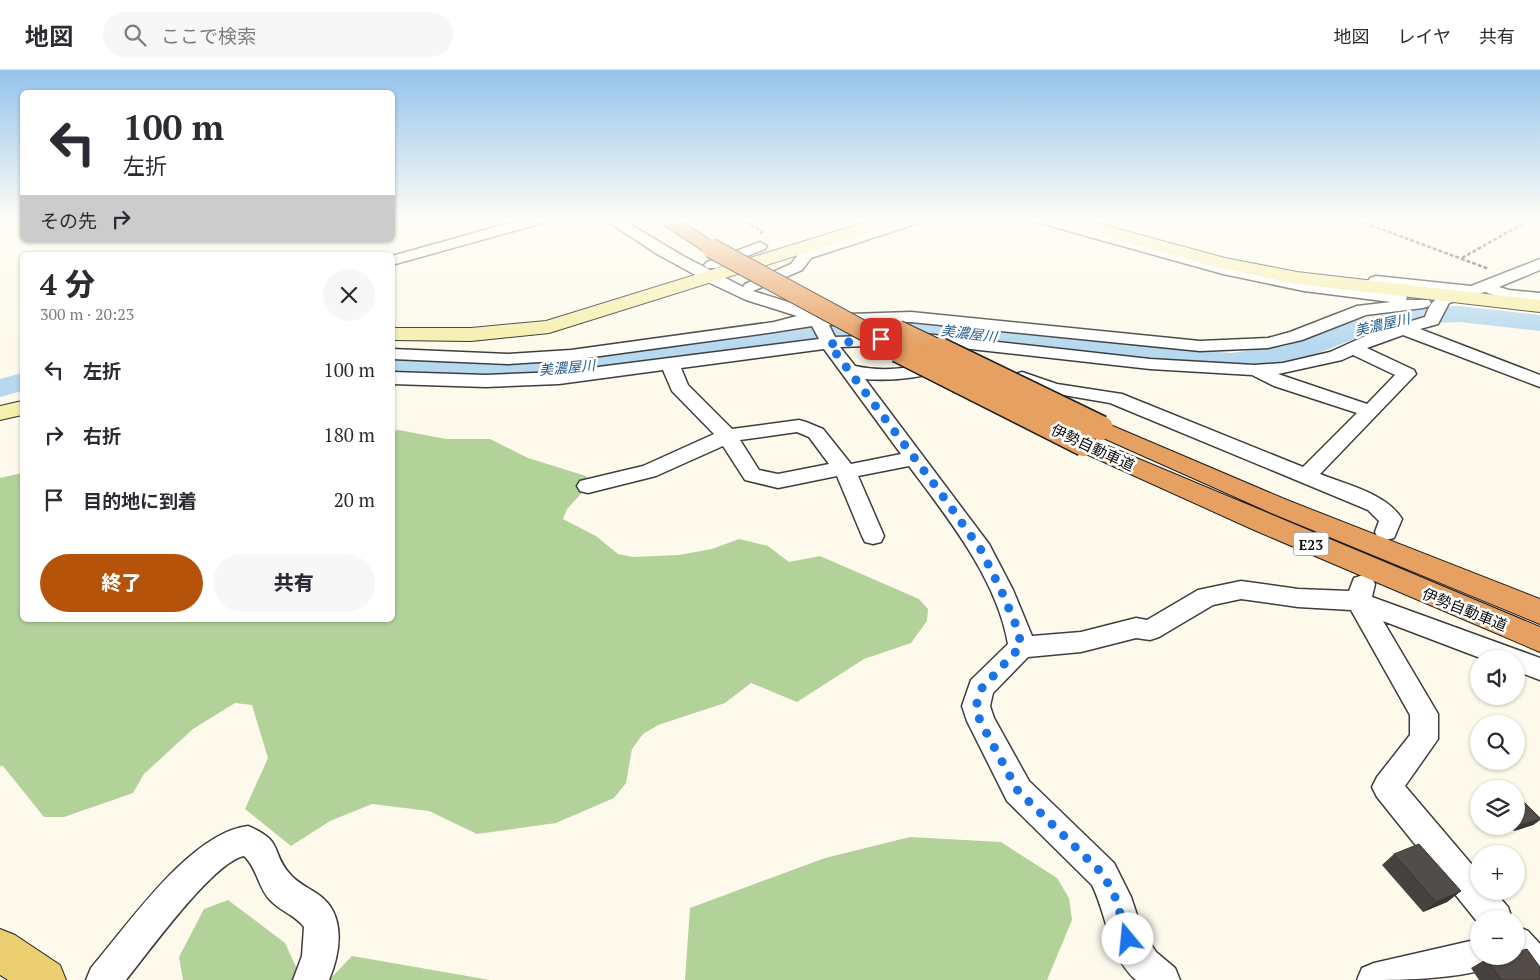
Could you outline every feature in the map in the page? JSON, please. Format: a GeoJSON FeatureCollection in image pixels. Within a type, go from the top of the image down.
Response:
{"type":"FeatureCollection","features":[{"type":"Feature","properties":{"kind":"highway","name":"伊勢自動車道"},"geometry":{"type":"LineString","coordinates":[[751,261],[931,368],[1092,436],[1278,506],[1540,612]]}},
{"type":"Feature","properties":{"kind":"highway","name":"伊勢自動車道"},"geometry":{"type":"LineString","coordinates":[[1092,436],[1273,527],[1540,640]]}},
{"type":"Feature","properties":{"kind":"main road"},"geometry":{"type":"LineString","coordinates":[[0,950],[46,980]]}},
{"type":"Feature","properties":{"kind":"street"},"geometry":{"type":"LineString","coordinates":[[684,261],[705,274],[759,299],[791,307],[823,332],[847,370],[915,458],[981,550],[1018,630],[1021,646]]}},
{"type":"Feature","properties":{"kind":"street"},"geometry":{"type":"LineString","coordinates":[[705,274],[730,261]]}},
{"type":"Feature","properties":{"kind":"street"},"geometry":{"type":"LineString","coordinates":[[395,334],[470,336],[549,327],[705,274],[748,261]]}},
{"type":"Feature","properties":{"kind":"street"},"geometry":{"type":"LineString","coordinates":[[741,291],[797,267],[801,261]]}},
{"type":"Feature","properties":{"kind":"street"},"geometry":{"type":"LineString","coordinates":[[1193,261],[1223,270],[1304,286],[1356,292],[1431,310]]}},
{"type":"Feature","properties":{"kind":"street"},"geometry":{"type":"LineString","coordinates":[[1216,261],[1271,274],[1540,298]]}},
{"type":"Feature","properties":{"kind":"street"},"geometry":{"type":"LineString","coordinates":[[1243,261],[1314,274],[1472,292],[1540,306]]}},
{"type":"Feature","properties":{"kind":"street"},"geometry":{"type":"LineString","coordinates":[[395,354],[508,359],[823,332],[1150,364],[1254,370],[1310,363],[1354,348],[1380,336],[1404,329],[1443,300],[1472,292],[1540,264]]}},
{"type":"Feature","properties":{"kind":"street"},"geometry":{"type":"LineString","coordinates":[[395,378],[520,381],[670,364],[823,332],[911,317],[1200,346],[1235,346],[1268,343],[1296,336],[1363,310],[1431,310]]}},
{"type":"Feature","properties":{"kind":"street"},"geometry":{"type":"LineString","coordinates":[[1404,329],[1540,381]]}},
{"type":"Feature","properties":{"kind":"street"},"geometry":{"type":"LineString","coordinates":[[847,370],[869,375],[906,374],[934,366],[957,345]]}},
{"type":"Feature","properties":{"kind":"street"},"geometry":{"type":"LineString","coordinates":[[957,345],[1041,387],[1061,392],[1098,394],[1116,398],[1376,505],[1391,519],[1386,532]]}},
{"type":"Feature","properties":{"kind":"street"},"geometry":{"type":"LineString","coordinates":[[1306,476],[1407,374],[1354,348]]}},
{"type":"Feature","properties":{"kind":"street"},"geometry":{"type":"LineString","coordinates":[[670,364],[679,387],[727,436],[752,474],[778,481],[915,458]]}},
{"type":"Feature","properties":{"kind":"street"},"geometry":{"type":"LineString","coordinates":[[1254,370],[1281,382],[1370,412]]}},
{"type":"Feature","properties":{"kind":"street"},"geometry":{"type":"LineString","coordinates":[[0,413],[20,408]]}},
{"type":"Feature","properties":{"kind":"street"},"geometry":{"type":"LineString","coordinates":[[588,486],[649,471],[727,436],[799,426],[816,433],[844,470],[873,536]]}},
{"type":"Feature","properties":{"kind":"street"},"geometry":{"type":"LineString","coordinates":[[1163,980],[1144,964],[1128,939],[1115,897],[1103,874],[1018,791],[980,721],[976,706],[982,688],[1021,646],[1081,642],[1136,628],[1150,630],[1207,597],[1241,590],[1298,598],[1336,599],[1361,593],[1494,650]]}},
{"type":"Feature","properties":{"kind":"street"},"geometry":{"type":"LineString","coordinates":[[1361,593],[1424,714],[1424,739],[1387,787],[1489,910]]}},
{"type":"Feature","properties":{"kind":"street"},"geometry":{"type":"LineString","coordinates":[[1525,663],[1540,669]]}},
{"type":"Feature","properties":{"kind":"street"},"geometry":{"type":"LineString","coordinates":[[103,980],[177,894],[219,852],[228,846],[248,841],[264,853],[274,880],[283,891],[312,908],[319,920],[322,937],[319,957],[310,980]]}},
{"type":"Feature","properties":{"kind":"street"},"geometry":{"type":"LineString","coordinates":[[1374,980],[1470,958]]}},
{"type":"Feature","properties":{"kind":"path"},"geometry":{"type":"LineString","coordinates":[[1471,261],[1511,276]]}},
{"type":"Feature","properties":{"kind":"green space"},"geometry":{"type":"Polygon","coordinates":[[[395,431],[446,439],[490,439],[528,458],[586,476],[590,484],[567,509],[563,519],[596,536],[618,554],[633,557],[679,555],[712,549],[739,539],[768,546],[789,562],[820,556],[919,599],[928,609],[927,621],[911,643],[864,659],[797,702],[751,683],[725,703],[658,725],[643,734],[632,749],[626,783],[614,798],[556,823],[477,834],[429,811],[372,804],[330,821],[291,846],[245,809],[268,758],[252,705],[235,703],[193,729],[144,774],[133,793],[64,817],[44,817],[3,766],[0,766],[0,478],[20,473],[20,622],[395,622],[395,431]]]}},
{"type":"Feature","properties":{"kind":"green space"},"geometry":{"type":"Polygon","coordinates":[[[910,837],[1001,842],[1057,878],[1069,898],[1072,920],[1047,980],[685,980],[690,908],[825,858],[910,837]]]}},
{"type":"Feature","properties":{"kind":"green space"},"geometry":{"type":"Polygon","coordinates":[[[228,900],[285,943],[302,980],[183,980],[179,957],[204,909],[228,900]]]}},
{"type":"Feature","properties":{"kind":"green space"},"geometry":{"type":"Polygon","coordinates":[[[352,956],[490,980],[329,980],[352,956]]]}},
{"type":"Feature","properties":{"kind":"building"},"geometry":{"type":"Polygon","coordinates":[[[1525,803],[1540,818],[1525,824],[1525,803]]]}},
{"type":"Feature","properties":{"kind":"building"},"geometry":{"type":"Polygon","coordinates":[[[1419,844],[1461,891],[1436,902],[1394,854],[1419,844]]]}},
{"type":"Feature","properties":{"kind":"building"},"geometry":{"type":"Polygon","coordinates":[[[1527,949],[1540,967],[1540,980],[1502,980],[1491,965],[1525,965],[1525,950],[1527,949]]]}},
{"type":"Feature","properties":{"kind":"waterway","name":"美濃屋川"},"geometry":{"type":"LineString","coordinates":[[395,369],[555,371],[807,333],[925,328],[1121,352],[1231,361],[1291,354],[1356,329],[1413,316],[1459,314],[1540,323]]}},
{"type":"Feature","properties":{"kind":"waterway","name":"美濃屋川"},"geometry":{"type":"LineString","coordinates":[[0,388],[20,383]]}},
{"type":"Feature","properties":{"kind":"route"},"geometry":{"type":"LineString","coordinates":[[881,339],[854,340],[829,344],[915,458],[981,550],[1018,630],[1021,646],[982,688],[976,706],[980,721],[1018,791],[1055,830],[1075,845],[1103,874],[1115,897],[1128,939]]}}]}
